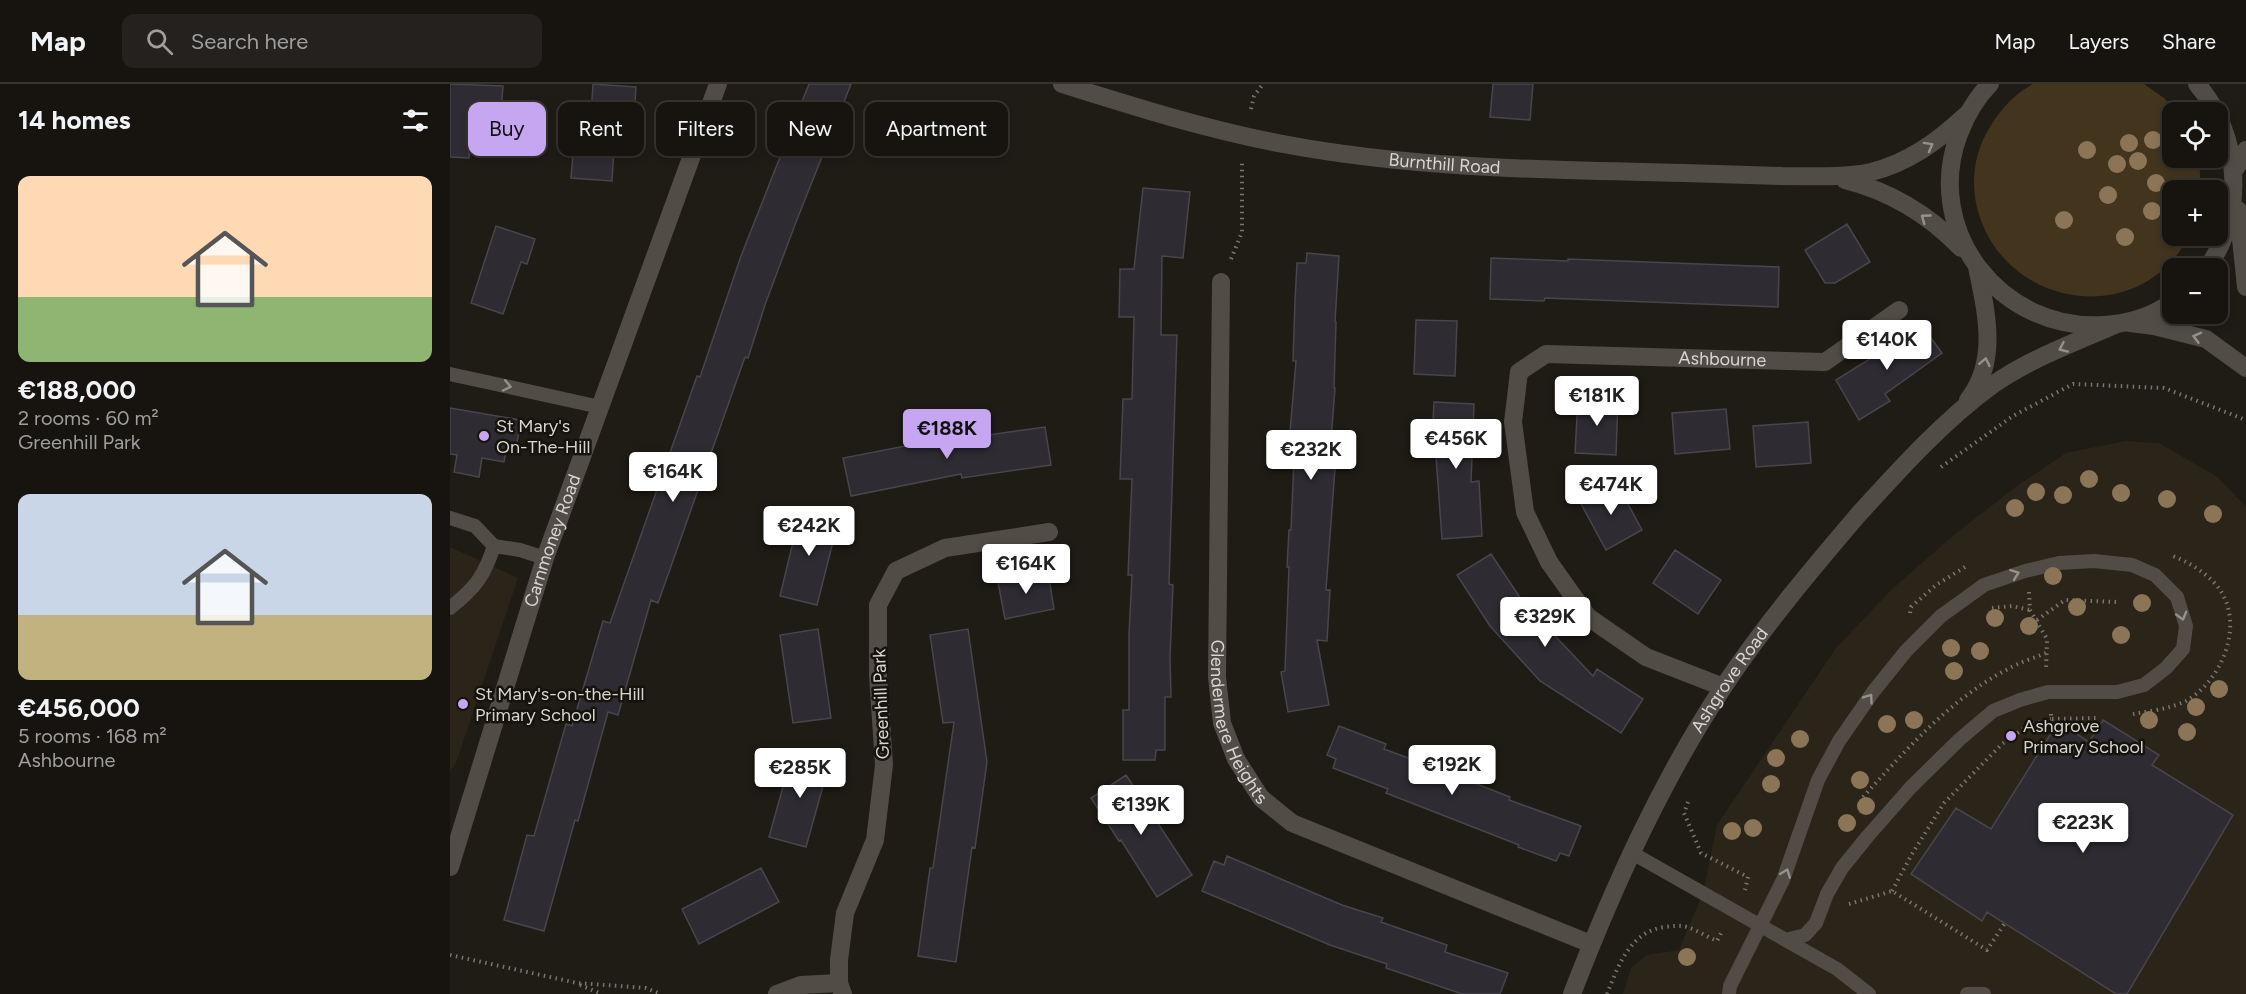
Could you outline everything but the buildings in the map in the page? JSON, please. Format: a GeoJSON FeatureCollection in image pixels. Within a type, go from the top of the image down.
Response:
{"type":"FeatureCollection","features":[{"type":"Feature","properties":{"kind":"street","name":"Carnmoney Road"},"geometry":{"type":"LineString","coordinates":[[450,867],[545,558],[718,84]]}},
{"type":"Feature","properties":{"kind":"street","name":"Burnthill Road"},"geometry":{"type":"LineString","coordinates":[[1062,84],[1152,113],[1282,144],[1358,156],[1464,165],[1834,177],[1872,172],[1907,158],[1938,141],[1966,116]]}},
{"type":"Feature","properties":{"kind":"street"},"geometry":{"type":"LineString","coordinates":[[2197,84],[2217,110],[2230,138],[2236,168],[2240,238],[2246,287]]}},
{"type":"Feature","properties":{"kind":"street"},"geometry":{"type":"LineString","coordinates":[[1973,262],[1955,222],[1949,186],[1953,150],[1966,116],[1988,85]]}},
{"type":"Feature","properties":{"kind":"street"},"geometry":{"type":"LineString","coordinates":[[2236,168],[2246,150]]}},
{"type":"Feature","properties":{"kind":"street","name":"Burnthill Road"},"geometry":{"type":"LineString","coordinates":[[1834,177],[1871,186],[1903,201],[1949,235],[1998,291],[2024,309],[2054,321],[2085,327],[2121,324]]}},
{"type":"Feature","properties":{"kind":"street"},"geometry":{"type":"LineString","coordinates":[[2215,258],[2231,224],[2237,188]]}},
{"type":"Feature","properties":{"kind":"street","name":"Ashgrove Road"},"geometry":{"type":"LineString","coordinates":[[1958,413],[1975,392],[1985,366],[1989,336],[1973,262]]}},
{"type":"Feature","properties":{"kind":"street","name":"Glendermere Heights"},"geometry":{"type":"LineString","coordinates":[[1221,282],[1217,677],[1222,723],[1236,759],[1262,798],[1292,823],[1591,944]]}},
{"type":"Feature","properties":{"kind":"street"},"geometry":{"type":"LineString","coordinates":[[2121,324],[2162,309]]}},
{"type":"Feature","properties":{"kind":"street","name":"Ashbourne"},"geometry":{"type":"LineString","coordinates":[[1723,687],[1646,657],[1588,617],[1549,562],[1525,512],[1513,422],[1519,372],[1546,354],[1826,362],[1899,310]]}},
{"type":"Feature","properties":{"kind":"street"},"geometry":{"type":"LineString","coordinates":[[2121,324],[2154,327],[2206,339],[2246,368]]}},
{"type":"Feature","properties":{"kind":"street","name":"Ashgrove Road"},"geometry":{"type":"LineString","coordinates":[[1572,994],[1591,944],[1632,853],[1675,768],[1723,687],[1764,630],[1818,562],[1887,483],[1958,413],[1992,386],[2025,366],[2121,324]]}},
{"type":"Feature","properties":{"kind":"street","name":"Greenhill Park"},"geometry":{"type":"LineString","coordinates":[[841,989],[839,960],[845,913],[875,840],[884,765],[878,675],[878,605],[896,571],[945,548],[1049,532]]}},
{"type":"Feature","properties":{"kind":"street"},"geometry":{"type":"LineString","coordinates":[[777,994],[801,985],[841,989]]}},
{"type":"Feature","properties":{"kind":"lane"},"geometry":{"type":"LineString","coordinates":[[450,374],[600,407]]}},
{"type":"Feature","properties":{"kind":"lane"},"geometry":{"type":"LineString","coordinates":[[450,518],[475,526],[494,546],[520,550],[545,558]]}},
{"type":"Feature","properties":{"kind":"lane"},"geometry":{"type":"LineString","coordinates":[[450,608],[474,588],[488,564],[494,546]]}},
{"type":"Feature","properties":{"kind":"lane"},"geometry":{"type":"LineString","coordinates":[[1729,994],[1730,986],[1783,880],[1818,780],[1839,741],[1906,651],[1941,615],[1984,585],[2025,571],[2059,563],[2094,561],[2132,565],[2155,575],[2177,597],[2186,626],[2183,649],[2166,668],[2144,686],[2117,692],[2048,692],[1993,711],[1960,739],[1911,787],[1842,868],[1827,894],[1816,923],[1805,935],[1786,940]]}},
{"type":"Feature","properties":{"kind":"lane"},"geometry":{"type":"LineString","coordinates":[[1632,853],[1837,969],[1869,994]]}},
{"type":"Feature","properties":{"kind":"lane"},"geometry":{"type":"LineString","coordinates":[[1967,994],[1984,994]]}},
{"type":"Feature","properties":{"kind":"path"},"geometry":{"type":"LineString","coordinates":[[1251,109],[1254,96],[1263,84]]}},
{"type":"Feature","properties":{"kind":"path"},"geometry":{"type":"LineString","coordinates":[[1221,282],[1242,232],[1242,163]]}},
{"type":"Feature","properties":{"kind":"path"},"geometry":{"type":"LineString","coordinates":[[1940,467],[2013,416],[2073,384],[2164,388],[2246,420]]}},
{"type":"Feature","properties":{"kind":"path"},"geometry":{"type":"LineString","coordinates":[[2131,715],[2163,709],[2186,700],[2206,684],[2221,664],[2228,640],[2229,614],[2222,592],[2204,574],[2179,558],[2168,555]]}},
{"type":"Feature","properties":{"kind":"path"},"geometry":{"type":"LineString","coordinates":[[1910,616],[1911,608],[1936,585],[1971,565]]}},
{"type":"Feature","properties":{"kind":"path"},"geometry":{"type":"LineString","coordinates":[[2025,571],[2029,587],[2030,610],[2047,639],[2046,668],[2051,719]]}},
{"type":"Feature","properties":{"kind":"path"},"geometry":{"type":"LineString","coordinates":[[2037,620],[2065,600],[2118,602]]}},
{"type":"Feature","properties":{"kind":"path"},"geometry":{"type":"LineString","coordinates":[[1991,609],[2012,606],[2030,610]]}},
{"type":"Feature","properties":{"kind":"path"},"geometry":{"type":"LineString","coordinates":[[1892,891],[1944,803],[2002,744],[2030,725],[2051,719],[2108,717]]}},
{"type":"Feature","properties":{"kind":"path"},"geometry":{"type":"LineString","coordinates":[[1688,802],[1684,813],[1701,853],[1748,877],[1745,890]]}},
{"type":"Feature","properties":{"kind":"path"},"geometry":{"type":"LineString","coordinates":[[450,955],[577,983],[646,988],[661,994]]}},
{"type":"Feature","properties":{"kind":"path"},"geometry":{"type":"LineString","coordinates":[[577,983],[602,994]]}},
{"type":"Feature","properties":{"kind":"shaded area"},"geometry":{"type":"Polygon","coordinates":[[[2033,84],[2144,84],[2168,102],[2162,102],[2162,168],[2200,168],[2200,180],[2162,180],[2162,246],[2182,246],[2173,258],[2162,258],[2162,269],[2138,286],[2106,295],[2072,295],[2040,285],[2012,266],[1989,239],[1976,203],[1974,179],[1978,155],[1992,123],[2010,101],[2033,84]]]}},
{"type":"Feature","properties":{"kind":"shaded area","name":"Ashgrove Primary School"},"geometry":{"type":"Polygon","coordinates":[[[2125,441],[2159,443],[2218,477],[2246,507],[2246,994],[1623,994],[1631,968],[1647,955],[1679,950],[1703,893],[1717,825],[1836,648],[1892,589],[1955,534],[2017,486],[2066,453],[2125,441]]]}},
{"type":"Feature","properties":{"kind":"shaded area","name":"St Mary's-on-the-Hill Primary School"},"geometry":{"type":"Polygon","coordinates":[[[450,547],[518,578],[456,763],[450,771],[450,547]]]}},
{"type":"Feature","properties":{"kind":"place","name":"St Mary's On-The-Hill"},"geometry":{"type":"Point","coordinates":[484,436]}},
{"type":"Feature","properties":{"kind":"place","name":"St Mary's-on-the-Hill Primary School"},"geometry":{"type":"Point","coordinates":[463,704]}},
{"type":"Feature","properties":{"kind":"place","name":"Ashgrove Primary School"},"geometry":{"type":"Point","coordinates":[2011,736]}}]}
